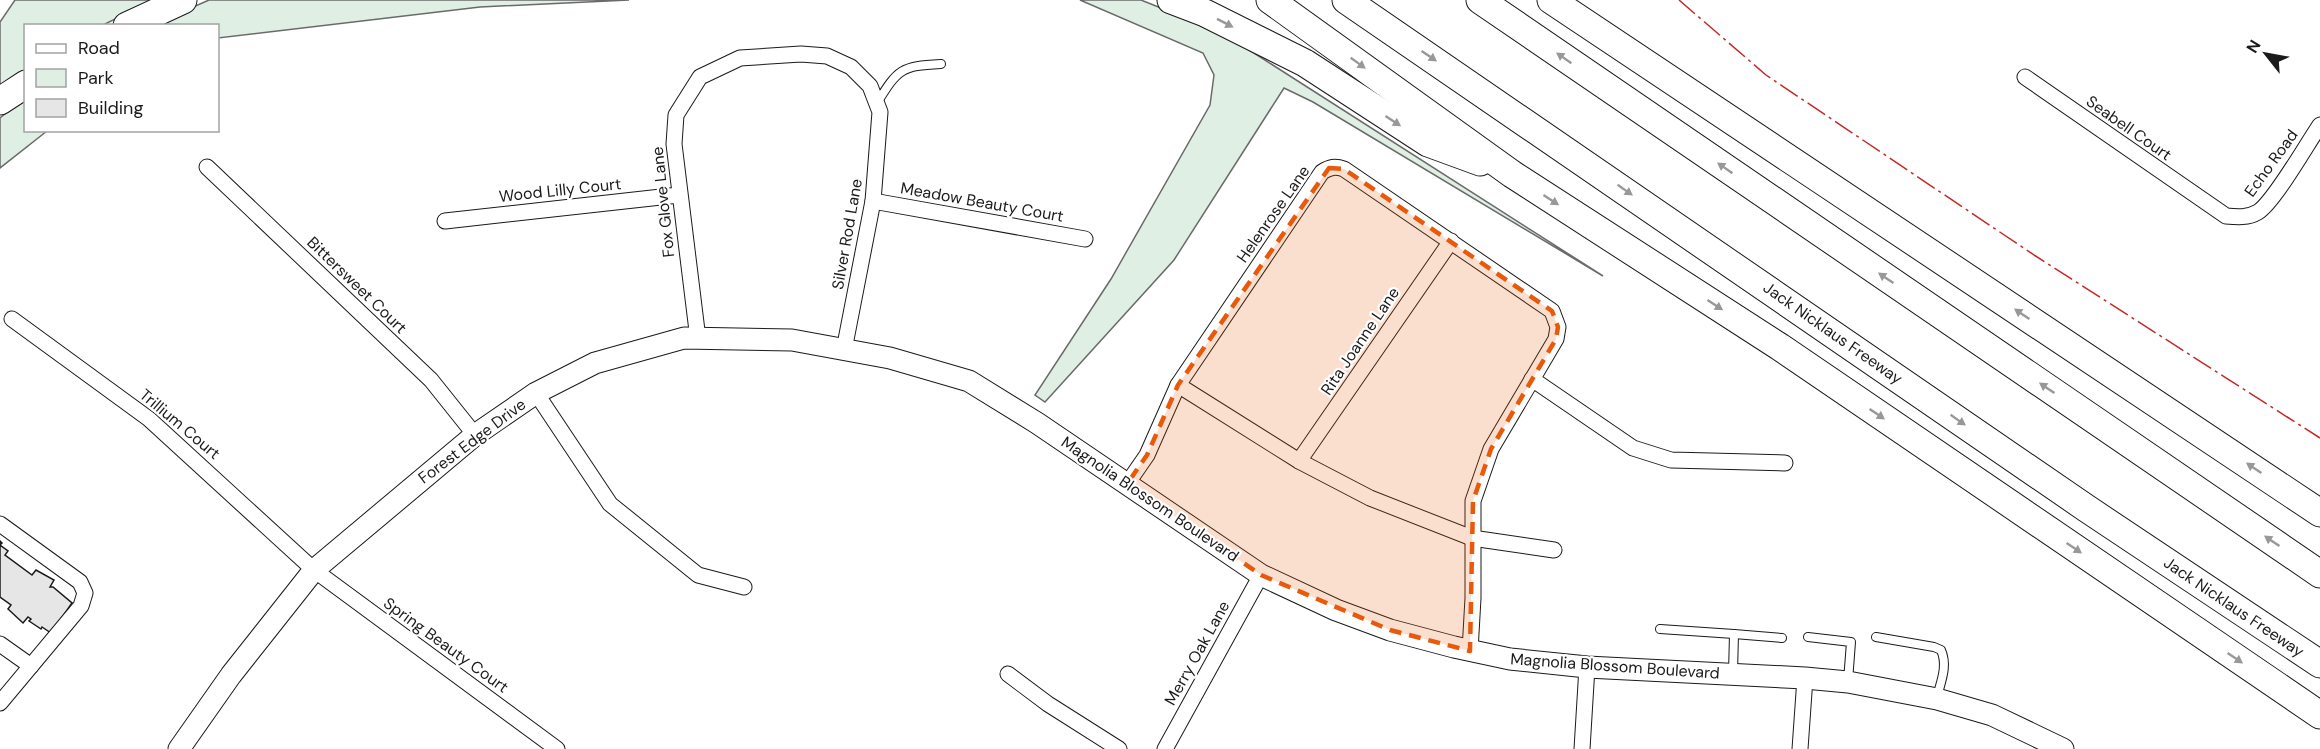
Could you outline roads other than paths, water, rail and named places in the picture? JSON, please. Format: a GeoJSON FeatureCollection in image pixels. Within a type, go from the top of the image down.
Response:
{"type":"FeatureCollection","features":[{"type":"Feature","properties":{"kind":"highway"},"geometry":{"type":"LineString","coordinates":[[131,24],[183,0]]}},
{"type":"Feature","properties":{"kind":"highway"},"geometry":{"type":"LineString","coordinates":[[1171,0],[1205,13],[1305,63],[1428,143],[1512,174]]}},
{"type":"Feature","properties":{"kind":"highway"},"geometry":{"type":"LineString","coordinates":[[1257,0],[1310,29]]}},
{"type":"Feature","properties":{"kind":"highway"},"geometry":{"type":"LineString","coordinates":[[1270,0],[1512,174],[1780,347],[2320,715]]}},
{"type":"Feature","properties":{"kind":"highway","name":"Jack Nicklaus Freeway"},"geometry":{"type":"LineString","coordinates":[[1346,0],[2086,508],[2320,664]]}},
{"type":"Feature","properties":{"kind":"highway"},"geometry":{"type":"LineString","coordinates":[[1480,0],[2320,574]]}},
{"type":"Feature","properties":{"kind":"highway"},"geometry":{"type":"LineString","coordinates":[[1551,0],[2320,513]]}},
{"type":"Feature","properties":{"kind":"highway"},"geometry":{"type":"LineString","coordinates":[[1580,0],[1873,214]]}},
{"type":"Feature","properties":{"kind":"highway"},"geometry":{"type":"LineString","coordinates":[[0,101],[24,85]]}},
{"type":"Feature","properties":{"kind":"street","name":"Silver Rod Lane"},"geometry":{"type":"LineString","coordinates":[[740,58],[801,54],[827,56],[851,67],[870,86],[880,112],[873,201],[844,350]]}},
{"type":"Feature","properties":{"kind":"street","name":"Fox Glove Lane"},"geometry":{"type":"LineString","coordinates":[[698,339],[679,195],[674,144],[676,115],[700,77],[740,58]]}},
{"type":"Feature","properties":{"kind":"street","name":"Seabell Court"},"geometry":{"type":"LineString","coordinates":[[2025,77],[2212,208]]}},
{"type":"Feature","properties":{"kind":"street","name":"Echo Road"},"geometry":{"type":"LineString","coordinates":[[2212,208],[2226,216],[2242,217],[2258,212],[2270,200],[2320,125]]}},
{"type":"Feature","properties":{"kind":"street","name":"Helenrose Lane"},"geometry":{"type":"LineString","coordinates":[[1127,484],[1148,455],[1178,385],[1322,172],[1337,166],[1344,169],[1552,311],[1557,320],[1556,339],[1491,449],[1473,501],[1473,598],[1470,651]]}},
{"type":"Feature","properties":{"kind":"street","name":"Bittersweet Court"},"geometry":{"type":"LineString","coordinates":[[207,167],[431,380],[475,435]]}},
{"type":"Feature","properties":{"kind":"street","name":"Wood Lilly Court"},"geometry":{"type":"LineString","coordinates":[[445,221],[679,195]]}},
{"type":"Feature","properties":{"kind":"street","name":"Meadow Beauty Court"},"geometry":{"type":"LineString","coordinates":[[873,201],[1084,239]]}},
{"type":"Feature","properties":{"kind":"street","name":"Rita Joanne Lane"},"geometry":{"type":"LineString","coordinates":[[1299,461],[1451,240]]}},
{"type":"Feature","properties":{"kind":"street","name":"Trillium Court"},"geometry":{"type":"LineString","coordinates":[[12,319],[149,419],[314,570]]}},
{"type":"Feature","properties":{"kind":"street","name":"Forest Edge Drive"},"geometry":{"type":"LineString","coordinates":[[181,748],[231,675],[314,570],[475,435],[536,393],[595,363],[684,338],[792,340],[890,358],[969,381],[1037,423]]}},
{"type":"Feature","properties":{"kind":"street"},"geometry":{"type":"LineString","coordinates":[[1532,380],[1633,448],[1671,460],[1785,463]]}},
{"type":"Feature","properties":{"kind":"street"},"geometry":{"type":"LineString","coordinates":[[1178,385],[1299,461],[1370,498],[1472,538],[1554,550]]}},
{"type":"Feature","properties":{"kind":"street"},"geometry":{"type":"LineString","coordinates":[[536,393],[610,504],[698,575],[744,587]]}},
{"type":"Feature","properties":{"kind":"street","name":"Magnolia Blossom Boulevard"},"geometry":{"type":"LineString","coordinates":[[1037,423],[1261,574],[1336,609],[1390,630],[1510,659],[1587,667],[1848,682],[1937,699],[1992,715],[2063,749]]}},
{"type":"Feature","properties":{"kind":"street"},"geometry":{"type":"LineString","coordinates":[[0,524],[80,582],[85,593],[81,606],[0,703]]}},
{"type":"Feature","properties":{"kind":"street","name":"Spring Beauty Court"},"geometry":{"type":"LineString","coordinates":[[314,570],[557,749]]}},
{"type":"Feature","properties":{"kind":"street","name":"Merry Oak Lane"},"geometry":{"type":"LineString","coordinates":[[1165,749],[1261,574]]}},
{"type":"Feature","properties":{"kind":"street"},"geometry":{"type":"LineString","coordinates":[[0,644],[32,666]]}},
{"type":"Feature","properties":{"kind":"street"},"geometry":{"type":"LineString","coordinates":[[1582,749],[1587,667]]}},
{"type":"Feature","properties":{"kind":"street"},"geometry":{"type":"LineString","coordinates":[[1008,674],[1048,704],[1119,749]]}},
{"type":"Feature","properties":{"kind":"street"},"geometry":{"type":"LineString","coordinates":[[1800,749],[1805,678]]}},
{"type":"Feature","properties":{"kind":"lane"},"geometry":{"type":"LineString","coordinates":[[877,104],[893,77],[922,65],[941,64]]}},
{"type":"Feature","properties":{"kind":"lane"},"geometry":{"type":"LineString","coordinates":[[1660,630],[1782,638]]}},
{"type":"Feature","properties":{"kind":"lane"},"geometry":{"type":"LineString","coordinates":[[1733,674],[1734,634]]}},
{"type":"Feature","properties":{"kind":"lane"},"geometry":{"type":"LineString","coordinates":[[1808,637],[1851,642],[1848,682]]}},
{"type":"Feature","properties":{"kind":"lane"},"geometry":{"type":"LineString","coordinates":[[1876,637],[1941,650],[1944,657],[1944,672],[1937,699]]}}]}
